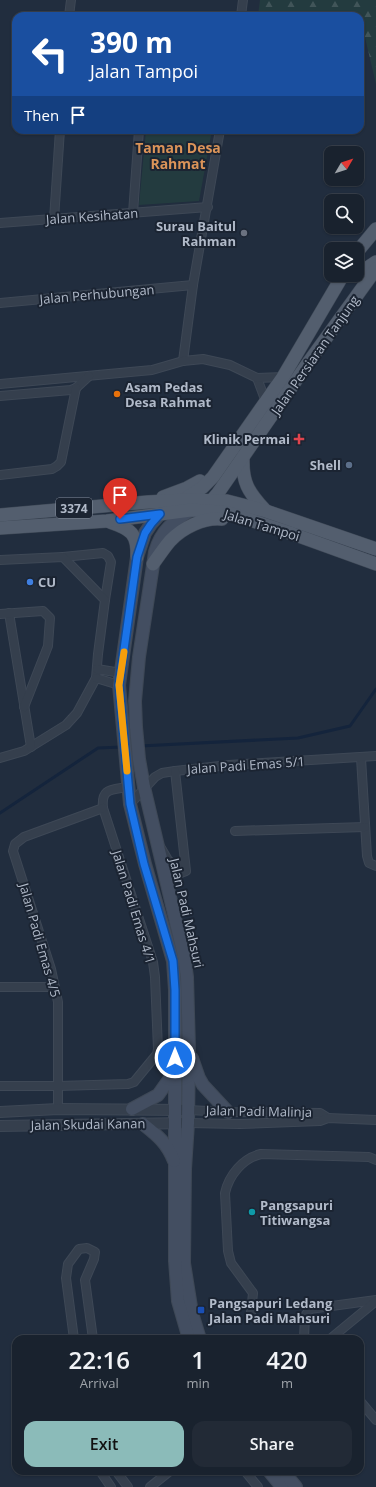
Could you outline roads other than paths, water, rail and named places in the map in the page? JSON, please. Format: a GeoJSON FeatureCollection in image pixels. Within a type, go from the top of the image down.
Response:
{"type":"FeatureCollection","features":[{"type":"Feature","properties":{"kind":"main road"},"geometry":{"type":"LineString","coordinates":[[364,243],[372,233]]}},
{"type":"Feature","properties":{"kind":"main road"},"geometry":{"type":"LineString","coordinates":[[364,246],[372,233]]}},
{"type":"Feature","properties":{"kind":"main road"},"geometry":{"type":"LineString","coordinates":[[364,271],[376,262]]}},
{"type":"Feature","properties":{"kind":"main road","name":"Jalan Persiaran Tanjung"},"geometry":{"type":"LineString","coordinates":[[212,500],[308,362],[376,269]]}},
{"type":"Feature","properties":{"kind":"main road","name":"Jalan Persiaran Tanjung"},"geometry":{"type":"LineString","coordinates":[[160,514],[188,505],[213,477],[283,377],[339,282]]}},
{"type":"Feature","properties":{"kind":"main road"},"geometry":{"type":"LineString","coordinates":[[243,457],[242,474],[255,500],[266,511]]}},
{"type":"Feature","properties":{"kind":"main road"},"geometry":{"type":"LineString","coordinates":[[148,502],[187,488],[205,477],[224,461]]}},
{"type":"Feature","properties":{"kind":"main road","name":"Jalan Tampoi"},"geometry":{"type":"LineString","coordinates":[[188,505],[212,500],[238,503],[266,511],[376,549]]}},
{"type":"Feature","properties":{"kind":"main road","name":"Jalan Tampoi"},"geometry":{"type":"LineString","coordinates":[[0,514],[148,502],[188,505],[232,514],[376,564]]}},
{"type":"Feature","properties":{"kind":"main road","name":"Jalan Padi Mahsuri"},"geometry":{"type":"LineString","coordinates":[[188,505],[163,532],[157,542],[138,657],[135,700],[139,759],[144,787],[184,956],[187,977],[190,1049],[185,1169],[184,1263],[192,1312],[199,1335]]}},
{"type":"Feature","properties":{"kind":"main road","name":"Jalan Padi Mahsuri"},"geometry":{"type":"LineString","coordinates":[[160,514],[145,533],[137,557],[120,679],[122,726],[130,804],[144,864],[173,961],[175,990],[176,1109],[174,1223],[175,1261],[178,1300],[188,1335]]}},
{"type":"Feature","properties":{"kind":"main road","name":"3374"},"geometry":{"type":"LineString","coordinates":[[2,529],[107,521],[160,514]]}},
{"type":"Feature","properties":{"kind":"main road"},"geometry":{"type":"LineString","coordinates":[[153,564],[170,541],[187,528],[207,520],[217,519],[236,521],[271,533],[293,534]]}},
{"type":"Feature","properties":{"kind":"main road"},"geometry":{"type":"LineString","coordinates":[[107,521],[122,526],[133,534],[138,546],[137,557]]}},
{"type":"Feature","properties":{"kind":"main road"},"geometry":{"type":"LineString","coordinates":[[190,1049],[199,1078],[203,1085],[228,1112]]}},
{"type":"Feature","properties":{"kind":"main road"},"geometry":{"type":"LineString","coordinates":[[132,1109],[158,1095],[175,1070]]}},
{"type":"Feature","properties":{"kind":"main road"},"geometry":{"type":"LineString","coordinates":[[143,1124],[160,1137],[165,1143],[170,1150],[176,1166]]}},
{"type":"Feature","properties":{"kind":"main road"},"geometry":{"type":"LineString","coordinates":[[273,1475],[282,1487]]}},
{"type":"Feature","properties":{"kind":"main road"},"geometry":{"type":"LineString","coordinates":[[286,1475],[296,1487]]}},
{"type":"Feature","properties":{"kind":"street"},"geometry":{"type":"LineString","coordinates":[[70,12],[71,0]]}},
{"type":"Feature","properties":{"kind":"street"},"geometry":{"type":"LineString","coordinates":[[242,12],[243,0]]}},
{"type":"Feature","properties":{"kind":"street"},"geometry":{"type":"LineString","coordinates":[[54,219],[60,134]]}},
{"type":"Feature","properties":{"kind":"street"},"geometry":{"type":"LineString","coordinates":[[133,213],[139,134]]}},
{"type":"Feature","properties":{"kind":"street"},"geometry":{"type":"LineString","coordinates":[[184,361],[193,286],[208,207],[219,134]]}},
{"type":"Feature","properties":{"kind":"street","name":"Jalan Kesihatan"},"geometry":{"type":"LineString","coordinates":[[0,223],[208,207]]}},
{"type":"Feature","properties":{"kind":"street","name":"Jalan Perhubungan"},"geometry":{"type":"LineString","coordinates":[[0,303],[193,286]]}},
{"type":"Feature","properties":{"kind":"street"},"geometry":{"type":"LineString","coordinates":[[0,384],[152,370],[184,361],[203,359],[230,365],[257,378],[283,377]]}},
{"type":"Feature","properties":{"kind":"street"},"geometry":{"type":"LineString","coordinates":[[0,396],[71,390],[76,388],[88,376]]}},
{"type":"Feature","properties":{"kind":"street"},"geometry":{"type":"LineString","coordinates":[[257,378],[266,402]]}},
{"type":"Feature","properties":{"kind":"street"},"geometry":{"type":"LineString","coordinates":[[0,475],[52,469],[61,462],[76,388]]}},
{"type":"Feature","properties":{"kind":"street"},"geometry":{"type":"LineString","coordinates":[[0,560],[63,557],[103,553],[108,556],[111,562],[96,678],[77,713],[66,725],[24,751],[0,758]]}},
{"type":"Feature","properties":{"kind":"street"},"geometry":{"type":"LineString","coordinates":[[63,557],[105,600]]}},
{"type":"Feature","properties":{"kind":"street"},"geometry":{"type":"LineString","coordinates":[[0,614],[43,611],[50,618],[48,646],[24,707]]}},
{"type":"Feature","properties":{"kind":"street"},"geometry":{"type":"LineString","coordinates":[[9,613],[31,746]]}},
{"type":"Feature","properties":{"kind":"street"},"geometry":{"type":"LineString","coordinates":[[97,669],[120,679]]}},
{"type":"Feature","properties":{"kind":"street"},"geometry":{"type":"LineString","coordinates":[[96,678],[120,679]]}},
{"type":"Feature","properties":{"kind":"street","name":"Jalan Padi Emas 5/1"},"geometry":{"type":"LineString","coordinates":[[130,804],[144,787],[155,777],[162,773],[175,770],[229,765],[376,756]]}},
{"type":"Feature","properties":{"kind":"street"},"geometry":{"type":"LineString","coordinates":[[361,758],[366,856],[372,865]]}},
{"type":"Feature","properties":{"kind":"street"},"geometry":{"type":"LineString","coordinates":[[175,770],[186,868]]}},
{"type":"Feature","properties":{"kind":"street"},"geometry":{"type":"LineString","coordinates":[[103,808],[102,799],[104,794],[110,790],[128,788]]}},
{"type":"Feature","properties":{"kind":"street","name":"Jalan Padi Emas 4/5"},"geometry":{"type":"LineString","coordinates":[[58,1109],[58,1002],[34,913],[13,851],[14,844],[24,837],[103,808]]}},
{"type":"Feature","properties":{"kind":"street","name":"Jalan Padi Emas 4/1"},"geometry":{"type":"LineString","coordinates":[[58,1086],[128,1084],[134,1082],[157,1054],[158,1049],[155,977],[152,962],[103,808]]}},
{"type":"Feature","properties":{"kind":"street"},"geometry":{"type":"LineString","coordinates":[[235,831],[365,827]]}},
{"type":"Feature","properties":{"kind":"street"},"geometry":{"type":"LineString","coordinates":[[156,839],[168,860],[174,865],[186,868]]}},
{"type":"Feature","properties":{"kind":"street"},"geometry":{"type":"LineString","coordinates":[[166,882],[186,868]]}},
{"type":"Feature","properties":{"kind":"street"},"geometry":{"type":"LineString","coordinates":[[0,987],[55,987]]}},
{"type":"Feature","properties":{"kind":"street"},"geometry":{"type":"LineString","coordinates":[[0,1086],[58,1086]]}},
{"type":"Feature","properties":{"kind":"street","name":"Jalan Skudai Kanan"},"geometry":{"type":"LineString","coordinates":[[0,1112],[58,1109],[188,1110]]}},
{"type":"Feature","properties":{"kind":"street","name":"Jalan Padi Malinja"},"geometry":{"type":"LineString","coordinates":[[188,1110],[228,1112],[320,1112],[328,1118]]}},
{"type":"Feature","properties":{"kind":"street","name":"Jalan Padi Malinja"},"geometry":{"type":"LineString","coordinates":[[188,1123],[240,1124],[320,1121],[328,1118],[376,1120]]}},
{"type":"Feature","properties":{"kind":"street","name":"Jalan Skudai Kanan"},"geometry":{"type":"LineString","coordinates":[[0,1126],[188,1123]]}},
{"type":"Feature","properties":{"kind":"street"},"geometry":{"type":"LineString","coordinates":[[251,1313],[253,1293],[231,1263],[228,1250],[225,1193],[227,1184],[232,1175],[244,1162],[253,1156],[261,1154],[369,1157],[376,1160]]}},
{"type":"Feature","properties":{"kind":"street"},"geometry":{"type":"LineString","coordinates":[[73,1335],[66,1278],[68,1264],[79,1249],[87,1248],[95,1252],[94,1259],[85,1280],[92,1335]]}},
{"type":"Feature","properties":{"kind":"street"},"geometry":{"type":"LineString","coordinates":[[304,1335],[305,1316],[310,1309],[376,1301]]}},
{"type":"Feature","properties":{"kind":"street"},"geometry":{"type":"LineString","coordinates":[[335,1335],[376,1301]]}},
{"type":"Feature","properties":{"kind":"street"},"geometry":{"type":"LineString","coordinates":[[364,1406],[376,1420]]}},
{"type":"Feature","properties":{"kind":"street"},"geometry":{"type":"LineString","coordinates":[[103,1475],[111,1487]]}},
{"type":"Feature","properties":{"kind":"street"},"geometry":{"type":"LineString","coordinates":[[119,1475],[128,1487]]}},
{"type":"Feature","properties":{"kind":"street"},"geometry":{"type":"LineString","coordinates":[[150,1487],[165,1475]]}},
{"type":"Feature","properties":{"kind":"street"},"geometry":{"type":"LineString","coordinates":[[248,1475],[258,1487]]}},
{"type":"Feature","properties":{"kind":"waterway"},"geometry":{"type":"LineString","coordinates":[[140,746],[298,738],[350,726],[376,689]]}},
{"type":"Feature","properties":{"kind":"waterway"},"geometry":{"type":"LineString","coordinates":[[0,813],[98,748],[122,747]]}},
{"type":"Feature","properties":{"kind":"place","name":"Surau Baitul Rahman"},"geometry":{"type":"Point","coordinates":[244,233]}},
{"type":"Feature","properties":{"kind":"place","name":"Asam Pedas Desa Rahmat"},"geometry":{"type":"Point","coordinates":[117,394]}},
{"type":"Feature","properties":{"kind":"place","name":"Klinik Permai"},"geometry":{"type":"Point","coordinates":[299,439]}},
{"type":"Feature","properties":{"kind":"place","name":"Shell"},"geometry":{"type":"Point","coordinates":[349,465]}},
{"type":"Feature","properties":{"kind":"place","name":"CU"},"geometry":{"type":"Point","coordinates":[30,582]}},
{"type":"Feature","properties":{"kind":"place","name":"Pangsapuri Titiwangsa"},"geometry":{"type":"Point","coordinates":[252,1212]}},
{"type":"Feature","properties":{"kind":"place","name":"Pangsapuri Ledang Jalan Padi Mahsuri"},"geometry":{"type":"Point","coordinates":[201,1310]}},
{"type":"Feature","properties":{"kind":"district","name":"Taman Desa Rahmat"},"geometry":{"type":"Point","coordinates":[178,156]}}]}
